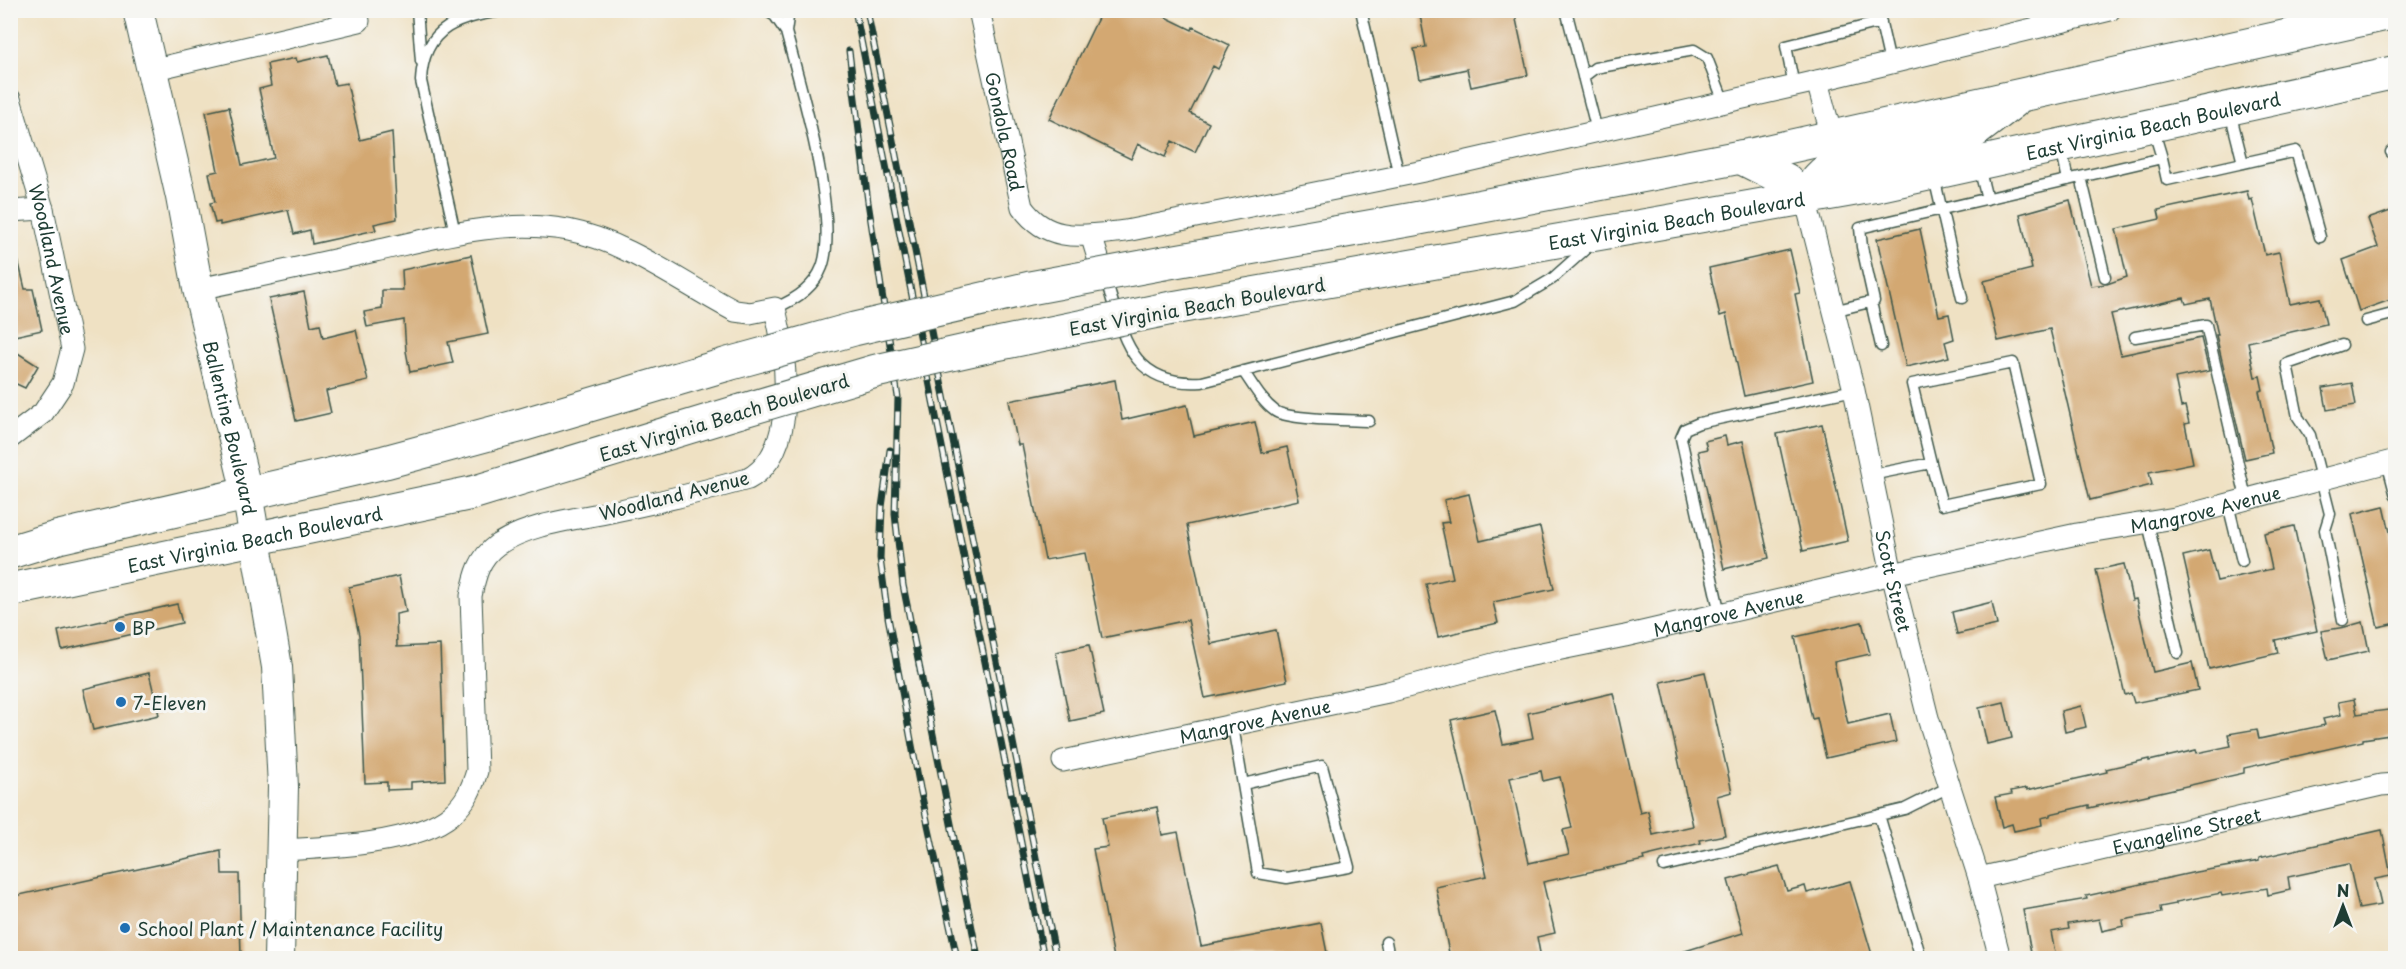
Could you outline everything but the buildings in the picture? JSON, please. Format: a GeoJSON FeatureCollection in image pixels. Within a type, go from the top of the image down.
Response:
{"type":"FeatureCollection","features":[{"type":"Feature","properties":{"kind":"main road","name":"Ballentine Boulevard"},"geometry":{"type":"LineString","coordinates":[[138,10],[181,197],[198,290],[247,493],[278,667],[283,747],[279,958]]}},
{"type":"Feature","properties":{"kind":"main road"},"geometry":{"type":"LineString","coordinates":[[2273,38],[2298,10]]}},
{"type":"Feature","properties":{"kind":"main road"},"geometry":{"type":"LineString","coordinates":[[10,552],[59,537],[385,462],[854,329],[1030,288],[1414,219],[1740,157],[2396,12]]}},
{"type":"Feature","properties":{"kind":"main road","name":"East Virginia Beach Boulevard"},"geometry":{"type":"LineString","coordinates":[[10,590],[472,493],[876,371],[992,345],[1172,308],[1805,198],[1933,173],[2396,72]]}},
{"type":"Feature","properties":{"kind":"main road"},"geometry":{"type":"LineString","coordinates":[[1740,157],[1786,180],[1805,198],[1814,182],[1838,163],[1957,141],[1971,134],[2022,95]]}},
{"type":"Feature","properties":{"kind":"street","name":"Gondola Road"},"geometry":{"type":"LineString","coordinates":[[979,10],[1022,207],[1030,219],[1044,230],[1061,234],[1091,235]]}},
{"type":"Feature","properties":{"kind":"street"},"geometry":{"type":"LineString","coordinates":[[1103,274],[1091,235],[1126,231],[1399,176],[1817,81],[2080,14],[2110,10]]}},
{"type":"Feature","properties":{"kind":"street"},"geometry":{"type":"LineString","coordinates":[[151,70],[358,21]]}},
{"type":"Feature","properties":{"kind":"street"},"geometry":{"type":"LineString","coordinates":[[1817,81],[1832,137]]}},
{"type":"Feature","properties":{"kind":"street","name":"Woodland Avenue"},"geometry":{"type":"LineString","coordinates":[[10,99],[43,209],[72,349],[63,383],[43,413],[10,438]]}},
{"type":"Feature","properties":{"kind":"street","name":"Scott Street"},"geometry":{"type":"LineString","coordinates":[[1805,198],[1854,390],[1892,574],[1928,718],[1979,878],[2000,958]]}},
{"type":"Feature","properties":{"kind":"street"},"geometry":{"type":"LineString","coordinates":[[10,211],[43,209]]}},
{"type":"Feature","properties":{"kind":"street"},"geometry":{"type":"LineString","coordinates":[[198,290],[455,233],[531,227],[568,230],[604,241],[627,251],[735,311],[750,313],[775,308]]}},
{"type":"Feature","properties":{"kind":"street","name":"Woodland Avenue"},"geometry":{"type":"LineString","coordinates":[[281,850],[355,844],[416,833],[435,826],[452,815],[464,802],[477,771],[471,596],[475,573],[481,563],[496,546],[543,524],[677,498],[748,479],[756,474],[774,454],[785,397],[784,346],[775,308]]}},
{"type":"Feature","properties":{"kind":"street","name":"Mangrove Avenue"},"geometry":{"type":"LineString","coordinates":[[1063,761],[1388,692],[1512,659],[1892,574],[2077,534],[2148,523],[2391,461]]}},
{"type":"Feature","properties":{"kind":"street","name":"Evangeline Street"},"geometry":{"type":"LineString","coordinates":[[1979,878],[2381,785],[2396,784]]}},
{"type":"Feature","properties":{"kind":"lane"},"geometry":{"type":"LineString","coordinates":[[417,10],[422,73]]}},
{"type":"Feature","properties":{"kind":"lane"},"geometry":{"type":"LineString","coordinates":[[455,233],[421,81],[426,51],[444,28],[453,22],[508,10]]}},
{"type":"Feature","properties":{"kind":"lane"},"geometry":{"type":"LineString","coordinates":[[775,308],[801,295],[816,279],[822,266],[826,247],[826,221],[817,158],[786,32],[789,10]]}},
{"type":"Feature","properties":{"kind":"lane"},"geometry":{"type":"LineString","coordinates":[[1360,10],[1399,176]]}},
{"type":"Feature","properties":{"kind":"lane"},"geometry":{"type":"LineString","coordinates":[[1566,10],[1597,131]]}},
{"type":"Feature","properties":{"kind":"lane"},"geometry":{"type":"LineString","coordinates":[[1878,10],[1890,63]]}},
{"type":"Feature","properties":{"kind":"lane"},"geometry":{"type":"LineString","coordinates":[[770,12],[786,32]]}},
{"type":"Feature","properties":{"kind":"lane"},"geometry":{"type":"LineString","coordinates":[[1794,86],[1786,46],[1881,22]]}},
{"type":"Feature","properties":{"kind":"lane"},"geometry":{"type":"LineString","coordinates":[[1583,77],[1595,68],[1694,50],[1707,58],[1724,102]]}},
{"type":"Feature","properties":{"kind":"lane"},"geometry":{"type":"LineString","coordinates":[[2229,108],[2243,163]]}},
{"type":"Feature","properties":{"kind":"lane"},"geometry":{"type":"LineString","coordinates":[[2152,125],[2167,180],[2296,152],[2320,237]]}},
{"type":"Feature","properties":{"kind":"lane"},"geometry":{"type":"LineString","coordinates":[[2060,145],[2068,180]]}},
{"type":"Feature","properties":{"kind":"lane"},"geometry":{"type":"LineString","coordinates":[[1833,311],[1874,301],[1860,228],[2162,158]]}},
{"type":"Feature","properties":{"kind":"lane"},"geometry":{"type":"LineString","coordinates":[[1978,163],[1987,199]]}},
{"type":"Feature","properties":{"kind":"lane"},"geometry":{"type":"LineString","coordinates":[[1933,173],[1962,298]]}},
{"type":"Feature","properties":{"kind":"lane"},"geometry":{"type":"LineString","coordinates":[[2081,177],[2105,277]]}},
{"type":"Feature","properties":{"kind":"lane"},"geometry":{"type":"LineString","coordinates":[[1103,274],[1127,347],[1139,361],[1153,373],[1181,383],[1202,382],[1515,301],[1552,279],[1604,233]]}},
{"type":"Feature","properties":{"kind":"lane"},"geometry":{"type":"LineString","coordinates":[[1871,302],[1881,346]]}},
{"type":"Feature","properties":{"kind":"lane"},"geometry":{"type":"LineString","coordinates":[[2366,321],[2396,313]]}},
{"type":"Feature","properties":{"kind":"lane"},"geometry":{"type":"LineString","coordinates":[[2135,338],[2206,325],[2237,501],[2242,561]]}},
{"type":"Feature","properties":{"kind":"lane"},"geometry":{"type":"LineString","coordinates":[[2342,345],[2287,364],[2298,417],[2310,435],[2330,514],[2325,530],[2343,620]]}},
{"type":"Feature","properties":{"kind":"lane"},"geometry":{"type":"LineString","coordinates":[[2013,363],[2041,484],[1942,505],[1931,463],[1912,384],[2013,363]]}},
{"type":"Feature","properties":{"kind":"lane"},"geometry":{"type":"LineString","coordinates":[[1243,371],[1260,397],[1277,413],[1369,421]]}},
{"type":"Feature","properties":{"kind":"lane"},"geometry":{"type":"LineString","coordinates":[[1720,614],[1681,438],[1685,429],[1699,423],[1854,390]]}},
{"type":"Feature","properties":{"kind":"lane"},"geometry":{"type":"LineString","coordinates":[[2391,461],[2396,496]]}},
{"type":"Feature","properties":{"kind":"lane"},"geometry":{"type":"LineString","coordinates":[[1871,475],[1931,463]]}},
{"type":"Feature","properties":{"kind":"lane"},"geometry":{"type":"LineString","coordinates":[[2148,523],[2178,653]]}},
{"type":"Feature","properties":{"kind":"lane"},"geometry":{"type":"LineString","coordinates":[[1233,726],[1258,873],[1287,878],[1349,867],[1322,766],[1243,784]]}},
{"type":"Feature","properties":{"kind":"lane"},"geometry":{"type":"LineString","coordinates":[[1664,866],[1905,809],[1949,787]]}},
{"type":"Feature","properties":{"kind":"lane"},"geometry":{"type":"LineString","coordinates":[[1879,815],[1921,958]]}},
{"type":"Feature","properties":{"kind":"lane"},"geometry":{"type":"LineString","coordinates":[[1386,942],[1389,958]]}},
{"type":"Feature","properties":{"kind":"railway"},"geometry":{"type":"LineString","coordinates":[[855,10],[1044,958]]}},
{"type":"Feature","properties":{"kind":"railway"},"geometry":{"type":"LineString","coordinates":[[867,10],[1056,958]]}},
{"type":"Feature","properties":{"kind":"railway"},"geometry":{"type":"LineString","coordinates":[[849,51],[868,202],[898,397],[895,514],[903,585],[978,958]]}},
{"type":"Feature","properties":{"kind":"railway"},"geometry":{"type":"LineString","coordinates":[[890,450],[882,507],[880,558],[888,617],[920,788],[957,958]]}},
{"type":"Feature","properties":{"kind":"place","name":"BP"},"geometry":{"type":"Point","coordinates":[120,627]}},
{"type":"Feature","properties":{"kind":"place","name":"7-Eleven"},"geometry":{"type":"Point","coordinates":[121,702]}},
{"type":"Feature","properties":{"kind":"place","name":"School Plant / Maintenance Facility"},"geometry":{"type":"Point","coordinates":[125,928]}}]}
